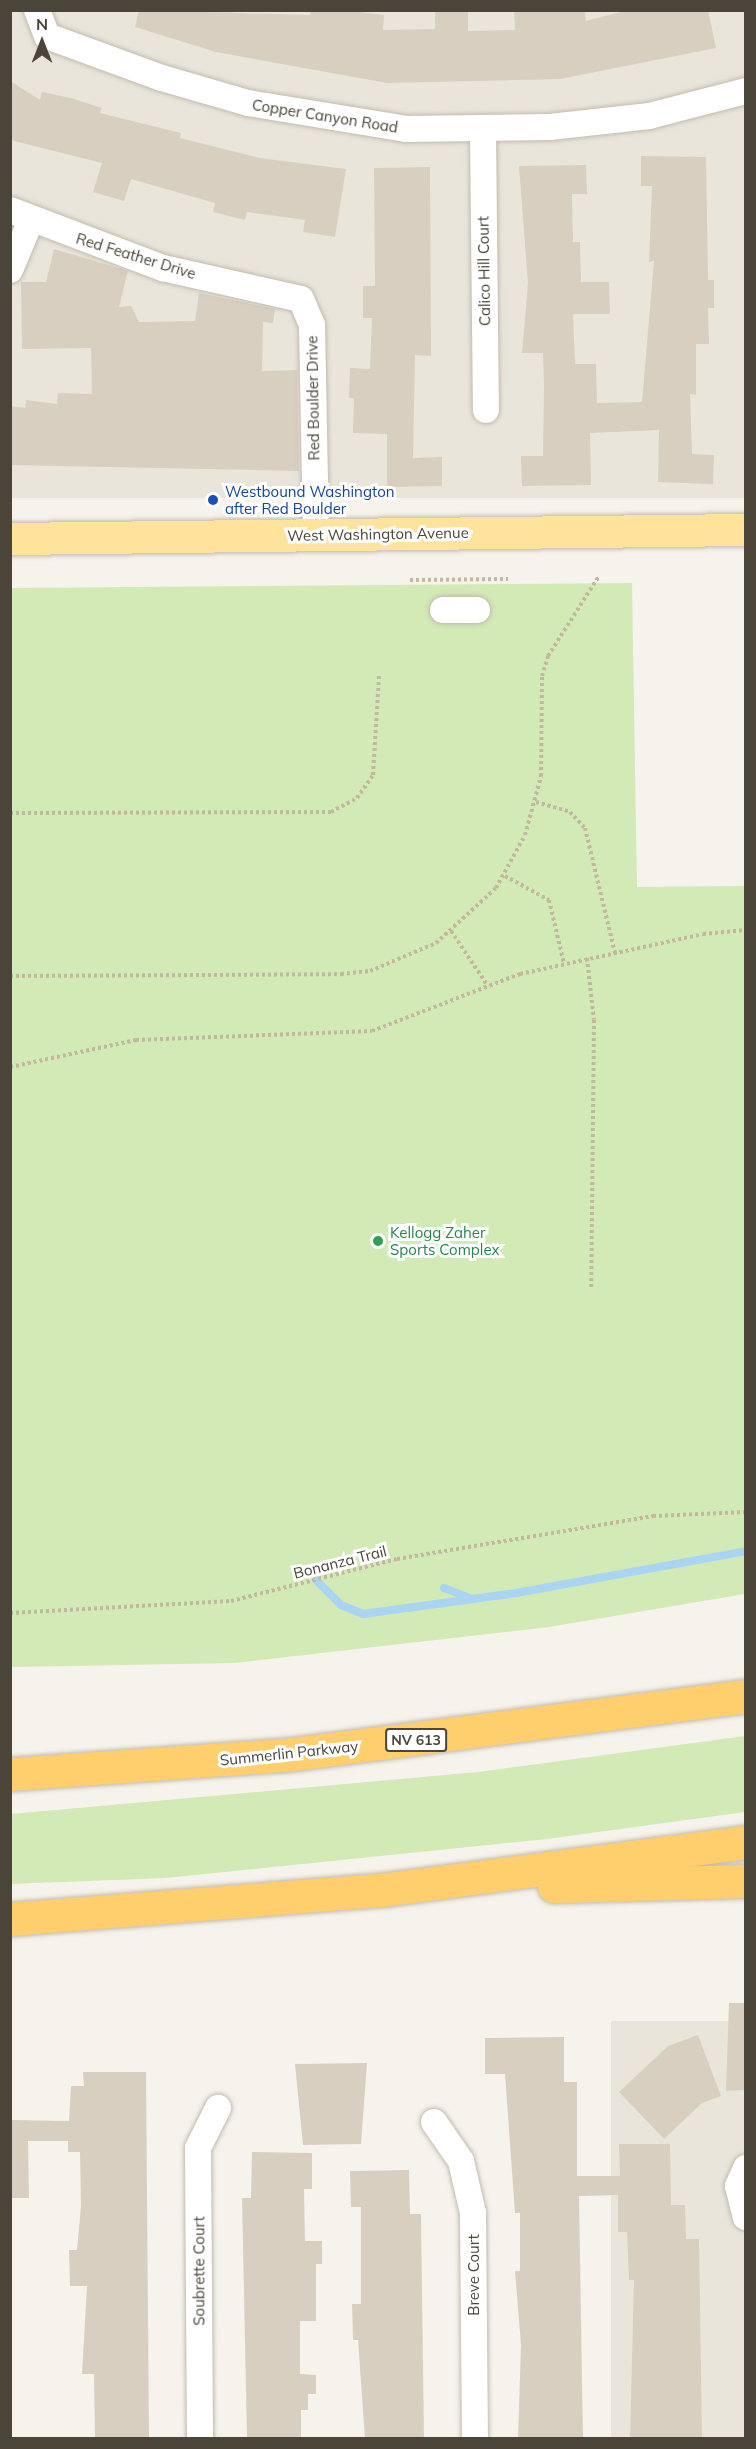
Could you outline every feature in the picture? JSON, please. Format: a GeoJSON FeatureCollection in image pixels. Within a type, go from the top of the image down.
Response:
{"type":"FeatureCollection","features":[{"type":"Feature","properties":{"kind":"highway","name":"Summerlin Parkway"},"geometry":{"type":"LineString","coordinates":[[10,1774],[296,1754],[746,1696]]}},
{"type":"Feature","properties":{"kind":"highway"},"geometry":{"type":"LineString","coordinates":[[10,1919],[381,1890],[746,1842]]}},
{"type":"Feature","properties":{"kind":"highway"},"geometry":{"type":"LineString","coordinates":[[381,1890],[746,1881]]}},
{"type":"Feature","properties":{"kind":"main road","name":"West Washington Avenue"},"geometry":{"type":"LineString","coordinates":[[10,539],[746,530]]}},
{"type":"Feature","properties":{"kind":"street","name":"Copper Canyon Road"},"geometry":{"type":"LineString","coordinates":[[38,10],[47,36],[248,103],[356,123],[483,131],[649,116],[746,91]]}},
{"type":"Feature","properties":{"kind":"street","name":"Calico Hill Court"},"geometry":{"type":"LineString","coordinates":[[483,131],[486,410]]}},
{"type":"Feature","properties":{"kind":"street"},"geometry":{"type":"LineString","coordinates":[[10,270],[21,215]]}},
{"type":"Feature","properties":{"kind":"street","name":"Red Feather Drive"},"geometry":{"type":"LineString","coordinates":[[21,215],[163,268],[301,299]]}},
{"type":"Feature","properties":{"kind":"street","name":"Red Boulder Drive"},"geometry":{"type":"LineString","coordinates":[[301,299],[312,325],[316,535]]}},
{"type":"Feature","properties":{"kind":"street"},"geometry":{"type":"LineString","coordinates":[[443,610],[477,610]]}},
{"type":"Feature","properties":{"kind":"street","name":"Soubrette Court"},"geometry":{"type":"LineString","coordinates":[[200,2439],[198,2148],[218,2108]]}},
{"type":"Feature","properties":{"kind":"street","name":"Breve Court"},"geometry":{"type":"LineString","coordinates":[[434,2122],[461,2161],[473,2213],[475,2439]]}},
{"type":"Feature","properties":{"kind":"street"},"geometry":{"type":"LineString","coordinates":[[745,2168],[738,2186],[746,2217]]}},
{"type":"Feature","properties":{"kind":"path"},"geometry":{"type":"LineString","coordinates":[[10,976],[341,974],[403,960],[450,931],[505,876],[536,802],[542,676],[555,642],[599,576]]}},
{"type":"Feature","properties":{"kind":"path"},"geometry":{"type":"LineString","coordinates":[[410,580],[508,579]]}},
{"type":"Feature","properties":{"kind":"path"},"geometry":{"type":"LineString","coordinates":[[10,813],[338,809],[367,788],[378,760],[379,676]]}},
{"type":"Feature","properties":{"kind":"path"},"geometry":{"type":"LineString","coordinates":[[536,802],[570,812],[585,828],[615,953]]}},
{"type":"Feature","properties":{"kind":"path"},"geometry":{"type":"LineString","coordinates":[[505,876],[549,900],[564,963]]}},
{"type":"Feature","properties":{"kind":"path"},"geometry":{"type":"LineString","coordinates":[[10,1066],[136,1040],[372,1031],[488,986],[564,963],[746,930]]}},
{"type":"Feature","properties":{"kind":"path"},"geometry":{"type":"LineString","coordinates":[[450,931],[488,986]]}},
{"type":"Feature","properties":{"kind":"path"},"geometry":{"type":"LineString","coordinates":[[587,958],[594,1020],[591,1287]]}},
{"type":"Feature","properties":{"kind":"path","name":"Bonanza Trail"},"geometry":{"type":"LineString","coordinates":[[10,1614],[231,1601],[397,1559],[484,1549],[653,1516],[746,1512]]}},
{"type":"Feature","properties":{"kind":"shaded area"},"geometry":{"type":"Polygon","coordinates":[[[10,11],[745,11],[745,498],[10,498],[10,11]]]}},
{"type":"Feature","properties":{"kind":"shaded area"},"geometry":{"type":"Polygon","coordinates":[[[611,2021],[745,2021],[745,2438],[611,2438],[611,2021]]]}},
{"type":"Feature","properties":{"kind":"green space","name":"Kellogg Zaher Sports Complex"},"geometry":{"type":"Polygon","coordinates":[[[632,583],[637,887],[745,886],[745,1594],[549,1627],[235,1663],[11,1667],[11,588],[632,583]]]}},
{"type":"Feature","properties":{"kind":"green space"},"geometry":{"type":"Polygon","coordinates":[[[745,1736],[745,1812],[547,1839],[166,1878],[11,1884],[11,1814],[478,1772],[745,1736]]]}},
{"type":"Feature","properties":{"kind":"building"},"geometry":{"type":"Polygon","coordinates":[[[139,10],[310,15],[311,10],[343,10],[384,15],[383,30],[435,29],[435,10],[468,10],[468,31],[515,30],[514,10],[585,10],[586,21],[625,11],[708,10],[716,48],[560,79],[387,83],[216,52],[135,27],[139,10]]]}},
{"type":"Feature","properties":{"kind":"building"},"geometry":{"type":"Polygon","coordinates":[[[10,81],[40,100],[42,92],[71,98],[102,108],[100,113],[181,133],[180,138],[260,158],[346,169],[335,237],[303,232],[305,220],[247,212],[245,220],[213,212],[215,203],[131,179],[124,201],[93,192],[102,163],[10,140],[10,81]]]}},
{"type":"Feature","properties":{"kind":"building"},"geometry":{"type":"Polygon","coordinates":[[[641,156],[706,157],[708,280],[714,280],[714,308],[708,308],[709,344],[696,344],[696,395],[690,394],[692,454],[714,455],[713,484],[658,482],[659,430],[590,433],[591,485],[522,486],[521,456],[543,456],[544,384],[543,353],[522,353],[528,283],[519,166],[586,165],[587,194],[572,194],[573,242],[580,242],[581,282],[609,282],[610,314],[573,314],[575,364],[596,364],[597,403],[642,402],[654,261],[649,262],[652,186],[641,186],[641,156]]]}},
{"type":"Feature","properties":{"kind":"building"},"geometry":{"type":"Polygon","coordinates":[[[430,167],[431,356],[415,355],[413,458],[442,457],[442,486],[387,487],[387,434],[353,433],[354,398],[349,398],[350,368],[370,369],[372,318],[363,318],[363,286],[375,286],[374,168],[430,167]]]}},
{"type":"Feature","properties":{"kind":"building"},"geometry":{"type":"Polygon","coordinates":[[[54,249],[128,271],[119,307],[131,306],[139,322],[195,321],[199,293],[275,309],[273,323],[263,322],[262,371],[297,370],[299,471],[10,465],[10,406],[25,408],[26,400],[57,404],[58,393],[92,394],[91,348],[22,349],[21,282],[46,282],[54,249]]]}},
{"type":"Feature","properties":{"kind":"building"},"geometry":{"type":"Polygon","coordinates":[[[729,2003],[746,2003],[746,2090],[726,2091],[729,2003]]]}},
{"type":"Feature","properties":{"kind":"building"},"geometry":{"type":"Polygon","coordinates":[[[698,2035],[721,2096],[702,2103],[664,2139],[619,2092],[668,2046],[698,2035]]]}},
{"type":"Feature","properties":{"kind":"building"},"geometry":{"type":"Polygon","coordinates":[[[564,2037],[564,2082],[577,2082],[577,2176],[620,2176],[619,2144],[670,2144],[671,2205],[685,2205],[686,2239],[699,2239],[702,2439],[630,2439],[634,2280],[629,2280],[627,2232],[618,2232],[618,2195],[579,2196],[583,2439],[518,2439],[521,2345],[515,2271],[520,2271],[520,2213],[515,2213],[505,2074],[485,2074],[485,2038],[564,2037]]]}},
{"type":"Feature","properties":{"kind":"building"},"geometry":{"type":"Polygon","coordinates":[[[367,2063],[361,2144],[303,2145],[295,2064],[367,2063]]]}},
{"type":"Feature","properties":{"kind":"building"},"geometry":{"type":"Polygon","coordinates":[[[83,2072],[146,2072],[149,2439],[95,2439],[94,2374],[82,2374],[87,2286],[70,2286],[69,2250],[77,2250],[81,2206],[80,2152],[68,2152],[68,2141],[28,2141],[29,2198],[10,2198],[10,2120],[69,2121],[71,2086],[84,2086],[83,2072]]]}},
{"type":"Feature","properties":{"kind":"building"},"geometry":{"type":"Polygon","coordinates":[[[252,2152],[312,2153],[312,2189],[304,2189],[305,2241],[322,2241],[322,2264],[316,2264],[316,2321],[300,2321],[300,2374],[316,2375],[316,2394],[308,2394],[308,2410],[301,2410],[301,2439],[247,2439],[242,2198],[251,2198],[252,2152]]]}},
{"type":"Feature","properties":{"kind":"building"},"geometry":{"type":"Polygon","coordinates":[[[409,2170],[410,2214],[421,2214],[424,2439],[365,2439],[358,2340],[353,2340],[352,2304],[361,2304],[361,2207],[351,2207],[350,2171],[409,2170]]]}},
{"type":"Feature","properties":{"kind":"waterway"},"geometry":{"type":"LineString","coordinates":[[316,1580],[341,1605],[363,1614],[516,1593],[746,1551]]}},
{"type":"Feature","properties":{"kind":"waterway"},"geometry":{"type":"LineString","coordinates":[[444,1588],[473,1599]]}},
{"type":"Feature","properties":{"kind":"place","name":"Westbound Washington after Red Boulder"},"geometry":{"type":"Point","coordinates":[213,500]}},
{"type":"Feature","properties":{"kind":"place","name":"Kellogg Zaher Sports Complex"},"geometry":{"type":"Point","coordinates":[378,1241]}}]}
